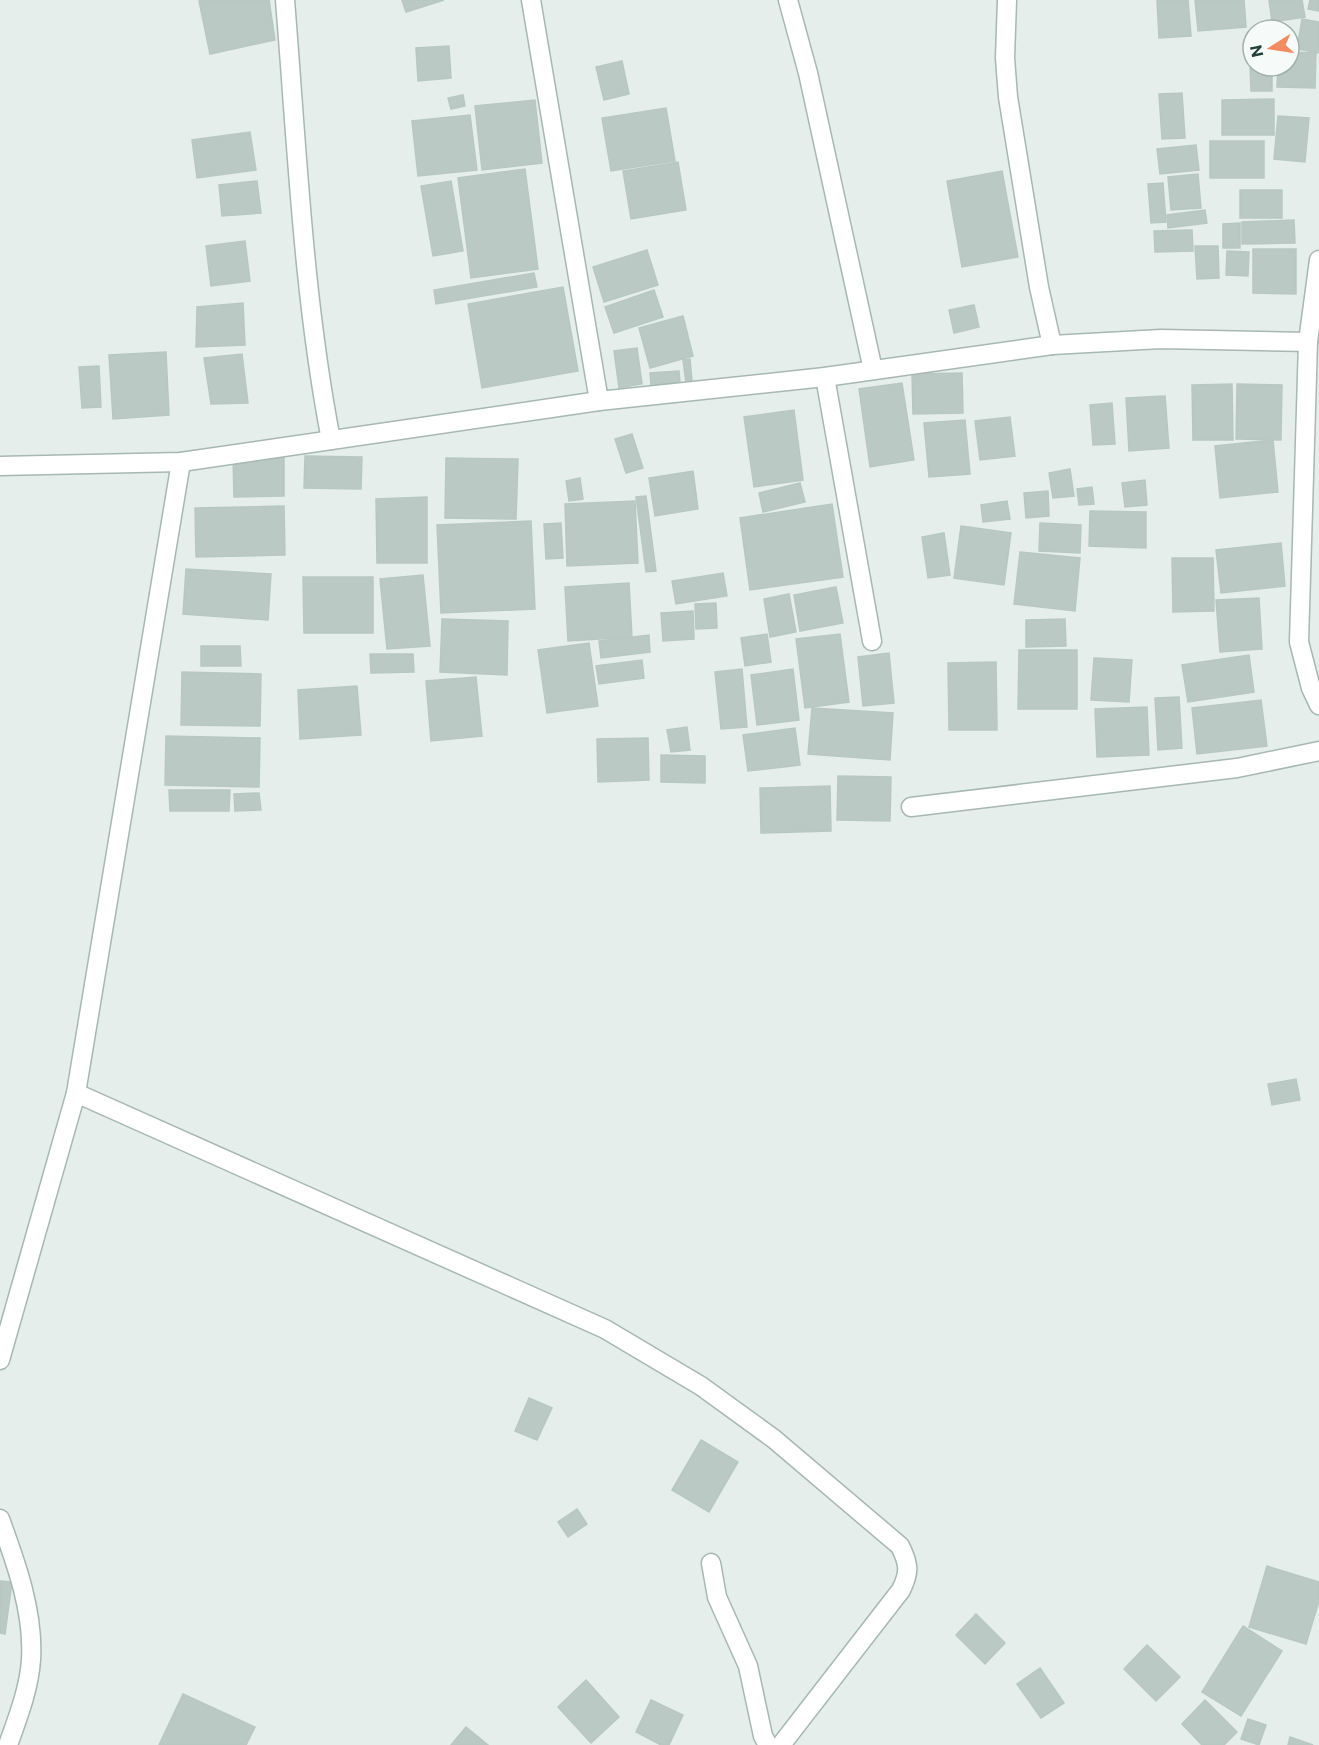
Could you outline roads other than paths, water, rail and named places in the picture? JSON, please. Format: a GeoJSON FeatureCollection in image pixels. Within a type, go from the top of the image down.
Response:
{"type":"FeatureCollection","features":[{"type":"Feature","properties":{"kind":"street"},"geometry":{"type":"LineString","coordinates":[[285,0],[307,272],[323,400],[331,440]]}},
{"type":"Feature","properties":{"kind":"street"},"geometry":{"type":"LineString","coordinates":[[531,0],[599,401]]}},
{"type":"Feature","properties":{"kind":"street"},"geometry":{"type":"LineString","coordinates":[[788,0],[808,73],[873,370]]}},
{"type":"Feature","properties":{"kind":"street"},"geometry":{"type":"LineString","coordinates":[[1008,0],[1005,58],[1008,97],[1039,287],[1052,345]]}},
{"type":"Feature","properties":{"kind":"street"},"geometry":{"type":"LineString","coordinates":[[1319,260],[1308,342],[1299,642],[1311,688],[1319,705]]}},
{"type":"Feature","properties":{"kind":"street"},"geometry":{"type":"LineString","coordinates":[[0,465],[181,462],[599,401],[825,377],[1052,345],[1161,339],[1308,342]]}},
{"type":"Feature","properties":{"kind":"street"},"geometry":{"type":"LineString","coordinates":[[825,377],[872,641]]}},
{"type":"Feature","properties":{"kind":"street"},"geometry":{"type":"LineString","coordinates":[[0,1360],[76,1093],[181,462]]}},
{"type":"Feature","properties":{"kind":"street"},"geometry":{"type":"LineString","coordinates":[[911,807],[1237,768],[1319,751]]}},
{"type":"Feature","properties":{"kind":"street"},"geometry":{"type":"LineString","coordinates":[[76,1093],[605,1329],[701,1386],[756,1426],[900,1546],[909,1563],[908,1575],[901,1590],[781,1745]]}},
{"type":"Feature","properties":{"kind":"street"},"geometry":{"type":"LineString","coordinates":[[0,1519],[19,1572],[29,1622],[31,1659],[26,1692],[8,1745]]}},
{"type":"Feature","properties":{"kind":"street"},"geometry":{"type":"LineString","coordinates":[[711,1563],[717,1597],[748,1666],[763,1736],[768,1745]]}}]}
